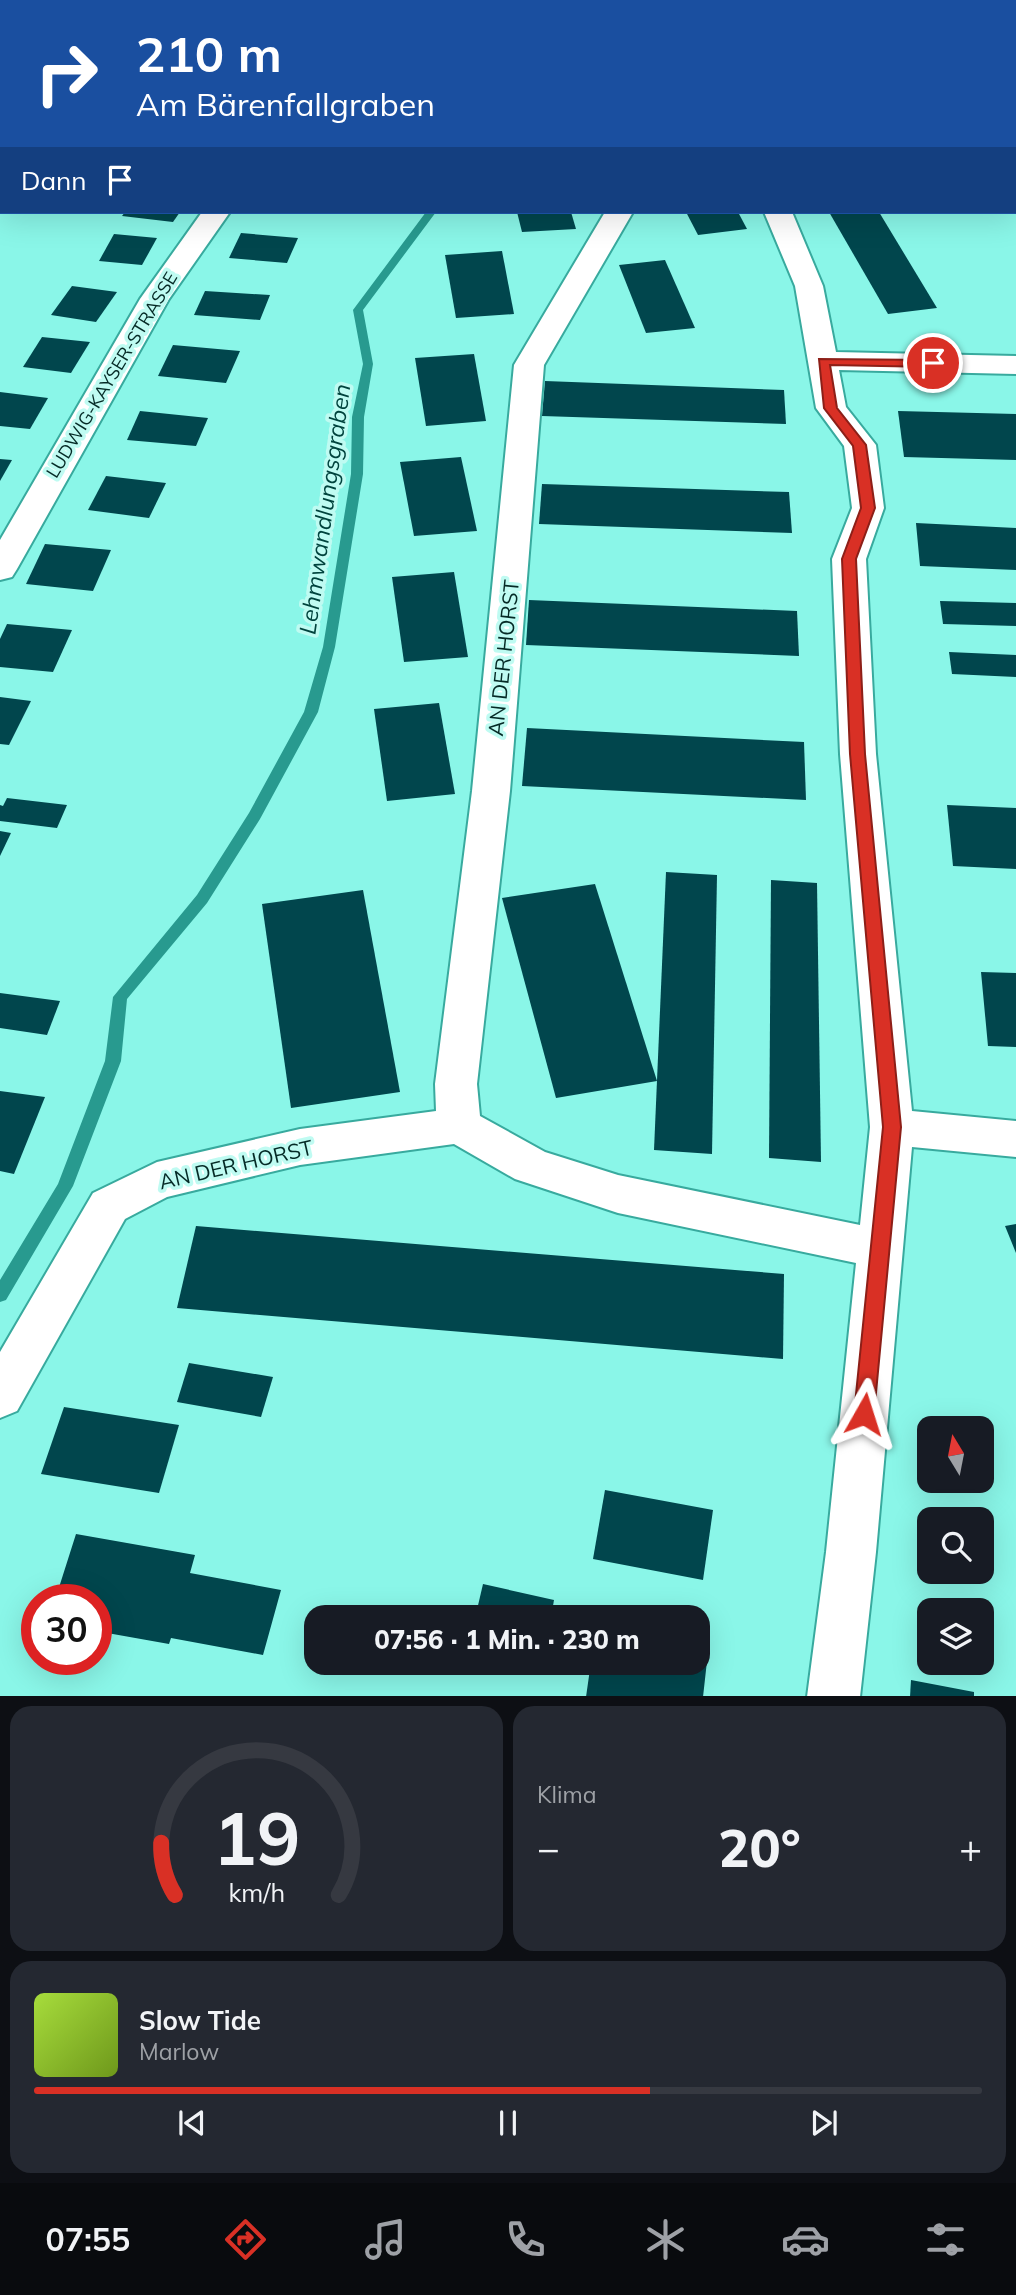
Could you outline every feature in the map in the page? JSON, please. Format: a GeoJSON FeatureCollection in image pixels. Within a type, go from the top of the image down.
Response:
{"type":"FeatureCollection","features":[{"type":"Feature","properties":{"kind":"street","name":"LUDWIG-KAYSER-STRASSE"},"geometry":{"type":"LineString","coordinates":[[0,569],[33,506],[155,299],[215,214]]}},
{"type":"Feature","properties":{"kind":"street","name":"AN DER HORST"},"geometry":{"type":"LineString","coordinates":[[0,1396],[110,1206],[157,1181],[300,1147],[459,1126],[456,1084],[491,791],[519,508],[529,365],[618,214]]}},
{"type":"Feature","properties":{"kind":"street"},"geometry":{"type":"LineString","coordinates":[[779,214],[809,286],[831,408],[859,445],[868,508],[849,559],[849,573],[858,754],[892,1127],[851,1552],[833,1696]]}},
{"type":"Feature","properties":{"kind":"street"},"geometry":{"type":"LineString","coordinates":[[823,361],[1016,365]]}},
{"type":"Feature","properties":{"kind":"street","name":"LUDWIG-KAYSER-STRASSE"},"geometry":{"type":"LineString","coordinates":[[0,527],[33,506]]}},
{"type":"Feature","properties":{"kind":"street"},"geometry":{"type":"LineString","coordinates":[[459,1126],[531,1167],[618,1194],[881,1250]]}},
{"type":"Feature","properties":{"kind":"street"},"geometry":{"type":"LineString","coordinates":[[892,1127],[1016,1139]]}},
{"type":"Feature","properties":{"kind":"building"},"geometry":{"type":"Polygon","coordinates":[[[124,214],[179,214],[173,222],[122,216],[124,214]]]}},
{"type":"Feature","properties":{"kind":"building"},"geometry":{"type":"Polygon","coordinates":[[[518,214],[572,214],[576,229],[522,232],[518,214]]]}},
{"type":"Feature","properties":{"kind":"building"},"geometry":{"type":"Polygon","coordinates":[[[687,214],[739,214],[747,229],[698,235],[687,214]]]}},
{"type":"Feature","properties":{"kind":"building"},"geometry":{"type":"Polygon","coordinates":[[[830,214],[880,214],[937,308],[888,314],[830,214]]]}},
{"type":"Feature","properties":{"kind":"building"},"geometry":{"type":"Polygon","coordinates":[[[241,233],[298,238],[287,263],[229,258],[241,233]]]}},
{"type":"Feature","properties":{"kind":"building"},"geometry":{"type":"Polygon","coordinates":[[[114,234],[157,238],[142,265],[99,261],[114,234]]]}},
{"type":"Feature","properties":{"kind":"building"},"geometry":{"type":"Polygon","coordinates":[[[502,251],[514,314],[456,318],[445,255],[502,251]]]}},
{"type":"Feature","properties":{"kind":"building"},"geometry":{"type":"Polygon","coordinates":[[[665,260],[695,328],[646,333],[619,265],[665,260]]]}},
{"type":"Feature","properties":{"kind":"building"},"geometry":{"type":"Polygon","coordinates":[[[72,286],[117,292],[96,322],[51,315],[72,286]]]}},
{"type":"Feature","properties":{"kind":"building"},"geometry":{"type":"Polygon","coordinates":[[[205,291],[270,295],[260,320],[194,315],[205,291]]]}},
{"type":"Feature","properties":{"kind":"building"},"geometry":{"type":"Polygon","coordinates":[[[42,337],[90,342],[71,373],[23,367],[42,337]]]}},
{"type":"Feature","properties":{"kind":"building"},"geometry":{"type":"Polygon","coordinates":[[[173,345],[240,351],[226,383],[158,376],[173,345]]]}},
{"type":"Feature","properties":{"kind":"building"},"geometry":{"type":"Polygon","coordinates":[[[474,354],[486,421],[426,426],[415,358],[474,354]]]}},
{"type":"Feature","properties":{"kind":"building"},"geometry":{"type":"Polygon","coordinates":[[[545,381],[784,390],[786,424],[542,416],[545,381]]]}},
{"type":"Feature","properties":{"kind":"building"},"geometry":{"type":"Polygon","coordinates":[[[0,392],[48,398],[30,429],[0,426],[0,392]]]}},
{"type":"Feature","properties":{"kind":"building"},"geometry":{"type":"Polygon","coordinates":[[[140,411],[208,418],[196,446],[127,440],[140,411]]]}},
{"type":"Feature","properties":{"kind":"building"},"geometry":{"type":"Polygon","coordinates":[[[898,411],[1016,414],[1016,460],[904,457],[898,411]]]}},
{"type":"Feature","properties":{"kind":"building"},"geometry":{"type":"Polygon","coordinates":[[[461,457],[477,531],[414,536],[400,462],[461,457]]]}},
{"type":"Feature","properties":{"kind":"building"},"geometry":{"type":"Polygon","coordinates":[[[0,459],[12,460],[0,481],[0,459]]]}},
{"type":"Feature","properties":{"kind":"building"},"geometry":{"type":"Polygon","coordinates":[[[106,476],[166,483],[149,518],[88,510],[106,476]]]}},
{"type":"Feature","properties":{"kind":"building"},"geometry":{"type":"Polygon","coordinates":[[[542,484],[789,492],[792,533],[539,524],[542,484]]]}},
{"type":"Feature","properties":{"kind":"building"},"geometry":{"type":"Polygon","coordinates":[[[916,523],[1016,528],[1016,570],[920,566],[916,523]]]}},
{"type":"Feature","properties":{"kind":"building"},"geometry":{"type":"Polygon","coordinates":[[[45,544],[111,550],[93,591],[26,584],[45,544]]]}},
{"type":"Feature","properties":{"kind":"building"},"geometry":{"type":"Polygon","coordinates":[[[454,572],[468,657],[404,662],[392,577],[454,572]]]}},
{"type":"Feature","properties":{"kind":"building"},"geometry":{"type":"Polygon","coordinates":[[[529,600],[797,611],[799,656],[526,645],[529,600]]]}},
{"type":"Feature","properties":{"kind":"building"},"geometry":{"type":"Polygon","coordinates":[[[940,601],[1016,603],[1016,626],[943,624],[940,601]]]}},
{"type":"Feature","properties":{"kind":"building"},"geometry":{"type":"Polygon","coordinates":[[[7,624],[72,630],[53,672],[0,667],[0,639],[7,624]]]}},
{"type":"Feature","properties":{"kind":"building"},"geometry":{"type":"Polygon","coordinates":[[[949,652],[1016,655],[1016,677],[952,674],[949,652]]]}},
{"type":"Feature","properties":{"kind":"building"},"geometry":{"type":"Polygon","coordinates":[[[0,697],[31,701],[9,745],[0,744],[0,697]]]}},
{"type":"Feature","properties":{"kind":"building"},"geometry":{"type":"Polygon","coordinates":[[[439,703],[455,794],[387,801],[374,709],[439,703]]]}},
{"type":"Feature","properties":{"kind":"building"},"geometry":{"type":"Polygon","coordinates":[[[527,728],[804,742],[806,800],[522,786],[527,728]]]}},
{"type":"Feature","properties":{"kind":"building"},"geometry":{"type":"Polygon","coordinates":[[[7,798],[67,805],[57,828],[0,821],[0,805],[3,806],[7,798]]]}},
{"type":"Feature","properties":{"kind":"building"},"geometry":{"type":"Polygon","coordinates":[[[947,805],[1016,808],[1016,869],[953,866],[947,805]]]}},
{"type":"Feature","properties":{"kind":"building"},"geometry":{"type":"Polygon","coordinates":[[[0,831],[11,833],[0,856],[0,831]]]}},
{"type":"Feature","properties":{"kind":"building"},"geometry":{"type":"Polygon","coordinates":[[[666,872],[717,875],[712,1154],[654,1150],[666,872]]]}},
{"type":"Feature","properties":{"kind":"building"},"geometry":{"type":"Polygon","coordinates":[[[771,880],[817,883],[821,1162],[769,1158],[771,880]]]}},
{"type":"Feature","properties":{"kind":"building"},"geometry":{"type":"Polygon","coordinates":[[[595,884],[657,1081],[556,1098],[502,898],[595,884]]]}},
{"type":"Feature","properties":{"kind":"building"},"geometry":{"type":"Polygon","coordinates":[[[363,890],[400,1092],[291,1108],[262,904],[363,890]]]}},
{"type":"Feature","properties":{"kind":"building"},"geometry":{"type":"Polygon","coordinates":[[[981,972],[1016,973],[1016,1047],[988,1046],[981,972]]]}},
{"type":"Feature","properties":{"kind":"building"},"geometry":{"type":"Polygon","coordinates":[[[0,993],[60,1001],[47,1035],[0,1028],[0,993]]]}},
{"type":"Feature","properties":{"kind":"building"},"geometry":{"type":"Polygon","coordinates":[[[0,1091],[45,1097],[14,1174],[0,1171],[0,1091]]]}},
{"type":"Feature","properties":{"kind":"building"},"geometry":{"type":"Polygon","coordinates":[[[1016,1224],[1016,1253],[1005,1226],[1016,1224]]]}},
{"type":"Feature","properties":{"kind":"building"},"geometry":{"type":"Polygon","coordinates":[[[196,1226],[784,1274],[783,1359],[177,1308],[196,1226]]]}},
{"type":"Feature","properties":{"kind":"building"},"geometry":{"type":"Polygon","coordinates":[[[189,1363],[273,1377],[261,1417],[177,1402],[189,1363]]]}},
{"type":"Feature","properties":{"kind":"building"},"geometry":{"type":"Polygon","coordinates":[[[64,1407],[179,1425],[159,1493],[41,1474],[64,1407]]]}},
{"type":"Feature","properties":{"kind":"building"},"geometry":{"type":"Polygon","coordinates":[[[605,1490],[713,1510],[703,1580],[593,1559],[605,1490]]]}},
{"type":"Feature","properties":{"kind":"building"},"geometry":{"type":"Polygon","coordinates":[[[76,1534],[195,1555],[190,1573],[281,1590],[263,1655],[171,1638],[169,1644],[112,1634],[112,1584],[60,1584],[76,1534]]]}},
{"type":"Feature","properties":{"kind":"building"},"geometry":{"type":"Polygon","coordinates":[[[483,1584],[554,1600],[553,1605],[478,1605],[483,1584]]]}},
{"type":"Feature","properties":{"kind":"building"},"geometry":{"type":"Polygon","coordinates":[[[589,1675],[705,1675],[703,1696],[586,1696],[589,1675]]]}},
{"type":"Feature","properties":{"kind":"building"},"geometry":{"type":"Polygon","coordinates":[[[911,1680],[974,1692],[974,1696],[910,1696],[911,1680]]]}},
{"type":"Feature","properties":{"kind":"waterway","name":"Lehmwandlungsgraben"},"geometry":{"type":"LineString","coordinates":[[0,1295],[65,1186],[113,1061],[120,997],[202,899],[255,815],[311,712],[329,647],[357,474],[358,417],[368,364],[358,310],[430,214]]}},
{"type":"Feature","properties":{"kind":"route"},"geometry":{"type":"LineString","coordinates":[[864,1414],[892,1127],[858,754],[849,559],[868,508],[859,445],[831,408],[823,361],[933,363]]}}]}
